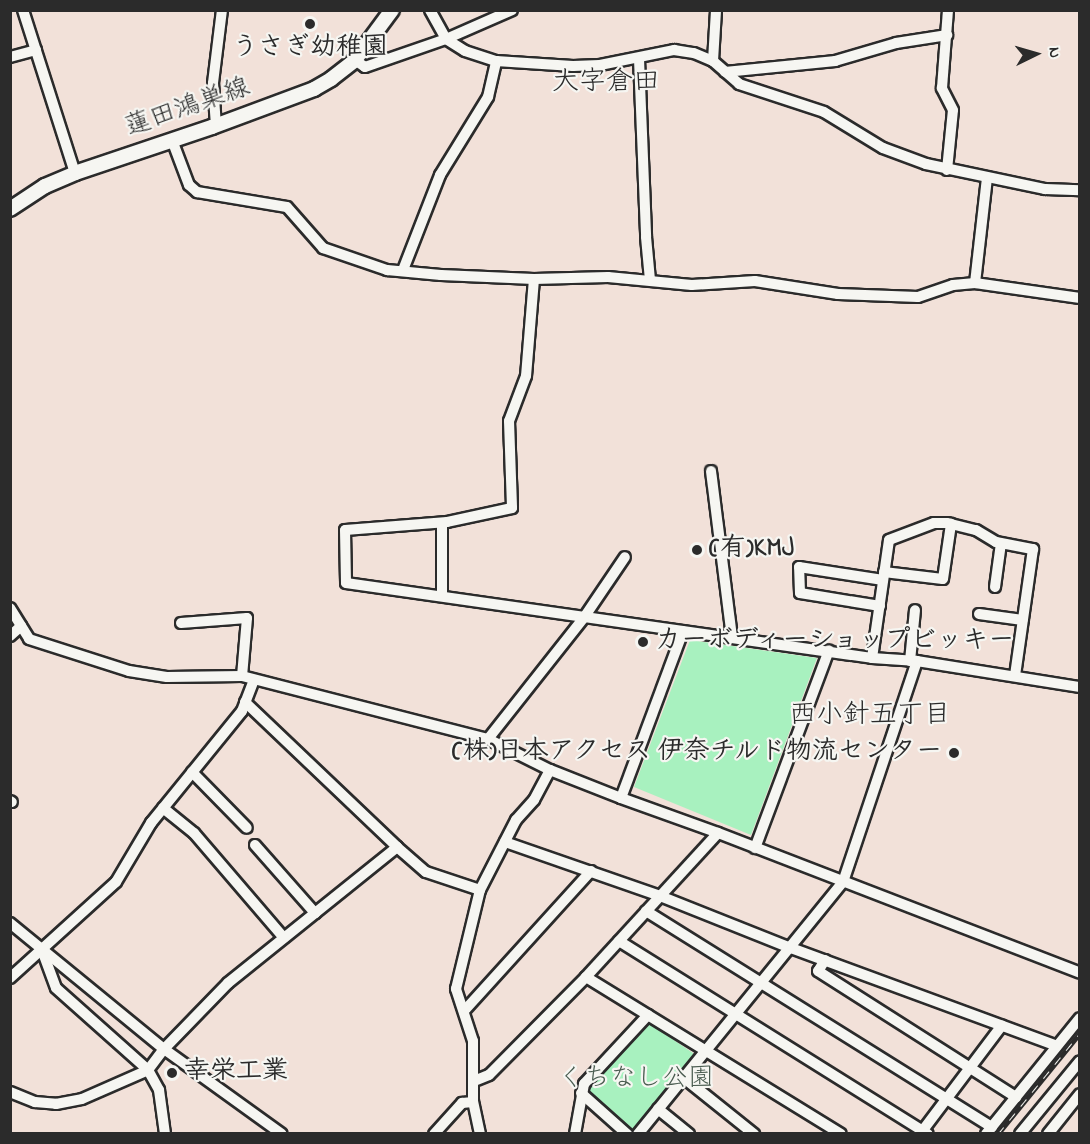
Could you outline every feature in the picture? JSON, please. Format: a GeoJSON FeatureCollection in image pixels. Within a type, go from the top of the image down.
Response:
{"type":"FeatureCollection","features":[{"type":"Feature","properties":{"kind":"main road","name":"蓮田鴻巣線"},"geometry":{"type":"LineString","coordinates":[[10,209],[45,186],[75,173],[216,126],[314,89],[331,80],[355,60],[392,10]]}},
{"type":"Feature","properties":{"kind":"street"},"geometry":{"type":"LineString","coordinates":[[23,10],[75,173]]}},
{"type":"Feature","properties":{"kind":"street"},"geometry":{"type":"LineString","coordinates":[[216,126],[213,82],[222,10]]}},
{"type":"Feature","properties":{"kind":"street"},"geometry":{"type":"LineString","coordinates":[[430,10],[446,39],[465,51],[496,62],[573,66],[639,59],[674,50],[694,53],[713,61],[739,84],[824,112],[884,148],[947,170],[1045,189],[1080,190]]}},
{"type":"Feature","properties":{"kind":"street"},"geometry":{"type":"LineString","coordinates":[[355,60],[365,67],[446,39],[512,10]]}},
{"type":"Feature","properties":{"kind":"street"},"geometry":{"type":"LineString","coordinates":[[713,61],[716,10]]}},
{"type":"Feature","properties":{"kind":"street"},"geometry":{"type":"LineString","coordinates":[[947,170],[953,110],[942,88],[948,10]]}},
{"type":"Feature","properties":{"kind":"street"},"geometry":{"type":"LineString","coordinates":[[725,72],[835,61],[896,43],[947,35]]}},
{"type":"Feature","properties":{"kind":"street"},"geometry":{"type":"LineString","coordinates":[[10,57],[36,50]]}},
{"type":"Feature","properties":{"kind":"street"},"geometry":{"type":"LineString","coordinates":[[639,59],[646,237],[650,280]]}},
{"type":"Feature","properties":{"kind":"street"},"geometry":{"type":"LineString","coordinates":[[403,270],[441,175],[488,97],[496,62]]}},
{"type":"Feature","properties":{"kind":"street"},"geometry":{"type":"LineString","coordinates":[[172,140],[189,185],[197,192],[287,207],[323,248],[387,270],[534,279],[608,277],[692,285],[755,281],[838,294],[918,297],[953,285],[975,283],[1080,298]]}},
{"type":"Feature","properties":{"kind":"street"},"geometry":{"type":"LineString","coordinates":[[975,283],[987,178]]}},
{"type":"Feature","properties":{"kind":"street"},"geometry":{"type":"LineString","coordinates":[[534,279],[526,376],[509,421],[512,508],[442,523],[345,530],[346,583],[829,650],[872,658],[914,661],[1078,686],[1080,674]]}},
{"type":"Feature","properties":{"kind":"street"},"geometry":{"type":"LineString","coordinates":[[711,471],[732,638]]}},
{"type":"Feature","properties":{"kind":"street"},"geometry":{"type":"LineString","coordinates":[[442,523],[442,596]]}},
{"type":"Feature","properties":{"kind":"street"},"geometry":{"type":"LineString","coordinates":[[872,658],[889,540],[933,523],[951,524],[976,530],[1001,543],[1033,549],[1015,676]]}},
{"type":"Feature","properties":{"kind":"street"},"geometry":{"type":"LineString","coordinates":[[880,606],[800,593],[799,567],[884,576],[944,579],[951,524]]}},
{"type":"Feature","properties":{"kind":"street"},"geometry":{"type":"LineString","coordinates":[[995,587],[1001,543]]}},
{"type":"Feature","properties":{"kind":"street"},"geometry":{"type":"LineString","coordinates":[[488,739],[585,616],[625,557]]}},
{"type":"Feature","properties":{"kind":"street"},"geometry":{"type":"LineString","coordinates":[[10,608],[29,639],[129,671],[167,677],[242,676],[357,703],[488,739],[550,770],[1080,973]]}},
{"type":"Feature","properties":{"kind":"street"},"geometry":{"type":"LineString","coordinates":[[638,1134],[843,882],[914,661],[915,610]]}},
{"type":"Feature","properties":{"kind":"street"},"geometry":{"type":"LineString","coordinates":[[979,614],[1023,620]]}},
{"type":"Feature","properties":{"kind":"street"},"geometry":{"type":"LineString","coordinates":[[181,623],[247,618],[242,676]]}},
{"type":"Feature","properties":{"kind":"street"},"geometry":{"type":"LineString","coordinates":[[10,636],[21,626]]}},
{"type":"Feature","properties":{"kind":"street"},"geometry":{"type":"LineString","coordinates":[[621,798],[683,631]]}},
{"type":"Feature","properties":{"kind":"street"},"geometry":{"type":"LineString","coordinates":[[755,848],[829,650]]}},
{"type":"Feature","properties":{"kind":"street"},"geometry":{"type":"LineString","coordinates":[[10,978],[116,882],[151,823],[242,711],[254,680]]}},
{"type":"Feature","properties":{"kind":"street"},"geometry":{"type":"LineString","coordinates":[[245,702],[426,872],[480,890]]}},
{"type":"Feature","properties":{"kind":"street"},"geometry":{"type":"LineString","coordinates":[[480,1134],[473,1102],[473,1041],[456,989],[480,890],[516,820],[534,800],[550,770]]}},
{"type":"Feature","properties":{"kind":"street"},"geometry":{"type":"LineString","coordinates":[[192,772],[247,828]]}},
{"type":"Feature","properties":{"kind":"street"},"geometry":{"type":"LineString","coordinates":[[163,808],[194,833],[284,938]]}},
{"type":"Feature","properties":{"kind":"street"},"geometry":{"type":"LineString","coordinates":[[474,1081],[489,1075],[586,977],[718,833]]}},
{"type":"Feature","properties":{"kind":"street"},"geometry":{"type":"LineString","coordinates":[[505,842],[660,896],[791,948],[1057,1046]]}},
{"type":"Feature","properties":{"kind":"street"},"geometry":{"type":"LineString","coordinates":[[255,845],[315,913]]}},
{"type":"Feature","properties":{"kind":"street"},"geometry":{"type":"LineString","coordinates":[[10,1092],[35,1102],[56,1104],[82,1100],[148,1070],[164,1049],[228,983],[397,847]]}},
{"type":"Feature","properties":{"kind":"street"},"geometry":{"type":"LineString","coordinates":[[464,1011],[591,871]]}},
{"type":"Feature","properties":{"kind":"street"},"geometry":{"type":"LineString","coordinates":[[646,911],[947,1098],[989,1130],[1080,1018]]}},
{"type":"Feature","properties":{"kind":"street"},"geometry":{"type":"LineString","coordinates":[[10,923],[164,1049],[282,1134]]}},
{"type":"Feature","properties":{"kind":"street"},"geometry":{"type":"LineString","coordinates":[[619,941],[923,1132],[1002,1026]]}},
{"type":"Feature","properties":{"kind":"street"},"geometry":{"type":"LineString","coordinates":[[42,949],[56,988],[148,1070],[159,1090],[165,1134]]}},
{"type":"Feature","properties":{"kind":"street"},"geometry":{"type":"LineString","coordinates":[[825,960],[818,971],[1016,1097]]}},
{"type":"Feature","properties":{"kind":"street"},"geometry":{"type":"LineString","coordinates":[[586,977],[841,1134]]}},
{"type":"Feature","properties":{"kind":"street"},"geometry":{"type":"LineString","coordinates":[[575,1134],[584,1084],[648,1015]]}},
{"type":"Feature","properties":{"kind":"street"},"geometry":{"type":"LineString","coordinates":[[1020,1134],[1080,1061]]}},
{"type":"Feature","properties":{"kind":"street"},"geometry":{"type":"LineString","coordinates":[[684,1078],[754,1134]]}},
{"type":"Feature","properties":{"kind":"street"},"geometry":{"type":"LineString","coordinates":[[581,1093],[627,1134]]}},
{"type":"Feature","properties":{"kind":"street"},"geometry":{"type":"LineString","coordinates":[[1048,1134],[1080,1094]]}},
{"type":"Feature","properties":{"kind":"street"},"geometry":{"type":"LineString","coordinates":[[434,1134],[462,1103],[473,1102]]}},
{"type":"Feature","properties":{"kind":"street"},"geometry":{"type":"LineString","coordinates":[[658,1109],[689,1134]]}},
{"type":"Feature","properties":{"kind":"green space"},"geometry":{"type":"Polygon","coordinates":[[[690,640],[817,658],[751,835],[634,787],[690,640]]]}},
{"type":"Feature","properties":{"kind":"green space","name":"くちなし公園"},"geometry":{"type":"Polygon","coordinates":[[[650,1024],[693,1053],[694,1058],[633,1131],[629,1132],[589,1092],[589,1088],[645,1025],[650,1024]]]}},
{"type":"Feature","properties":{"kind":"railway"},"geometry":{"type":"LineString","coordinates":[[998,1134],[1080,1033]]}},
{"type":"Feature","properties":{"kind":"place","name":"うさぎ幼稚園"},"geometry":{"type":"Point","coordinates":[310,24]}},
{"type":"Feature","properties":{"kind":"place","name":"(有)KMJ"},"geometry":{"type":"Point","coordinates":[697,550]}},
{"type":"Feature","properties":{"kind":"place","name":"カーボディーショップビッキー"},"geometry":{"type":"Point","coordinates":[643,642]}},
{"type":"Feature","properties":{"kind":"place","name":"(株)日本アクセス 伊奈チルド物流センター"},"geometry":{"type":"Point","coordinates":[954,753]}},
{"type":"Feature","properties":{"kind":"place","name":"幸栄工業"},"geometry":{"type":"Point","coordinates":[172,1073]}},
{"type":"Feature","properties":{"kind":"district","name":"大字倉田"},"geometry":{"type":"Point","coordinates":[606,83]}},
{"type":"Feature","properties":{"kind":"district","name":"西小針五丁目"},"geometry":{"type":"Point","coordinates":[870,716]}}]}
